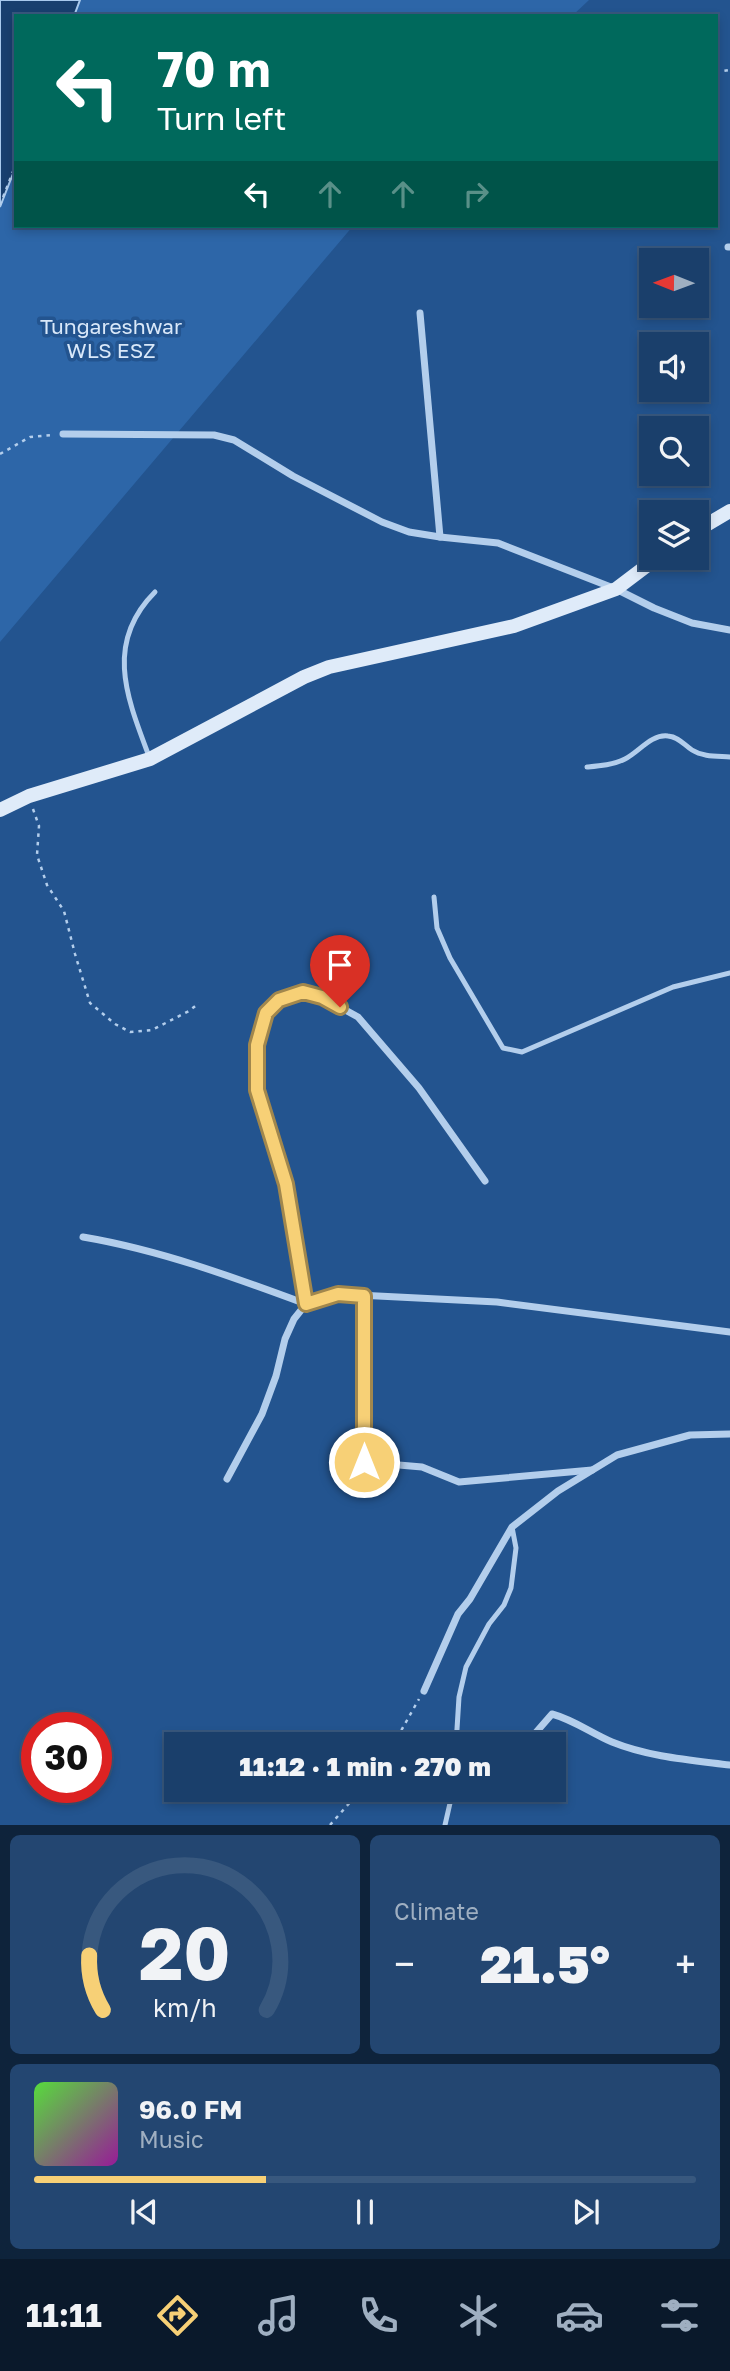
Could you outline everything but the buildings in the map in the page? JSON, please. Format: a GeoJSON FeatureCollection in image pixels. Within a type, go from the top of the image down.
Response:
{"type":"FeatureCollection","features":[{"type":"Feature","properties":{"kind":"street"},"geometry":{"type":"LineString","coordinates":[[420,313],[440,537]]}},
{"type":"Feature","properties":{"kind":"street"},"geometry":{"type":"LineString","coordinates":[[63,434],[214,435],[234,440],[305,483],[382,522],[409,532],[498,544],[616,589],[692,623],[730,630]]}},
{"type":"Feature","properties":{"kind":"street"},"geometry":{"type":"LineString","coordinates":[[709,523],[730,511]]}},
{"type":"Feature","properties":{"kind":"street"},"geometry":{"type":"LineString","coordinates":[[0,810],[29,796],[150,759],[304,677],[329,667],[514,626],[616,589],[641,570]]}},
{"type":"Feature","properties":{"kind":"street"},"geometry":{"type":"LineString","coordinates":[[227,1479],[262,1414],[276,1376],[285,1339],[306,1304],[286,1184],[257,1090],[257,1045],[266,1013],[279,1000],[303,992],[322,997],[358,1017],[419,1087],[485,1181]]}},
{"type":"Feature","properties":{"kind":"street"},"geometry":{"type":"LineString","coordinates":[[83,1237],[122,1244],[215,1270],[306,1304],[338,1294],[497,1302],[730,1332]]}},
{"type":"Feature","properties":{"kind":"street"},"geometry":{"type":"LineString","coordinates":[[364,1296],[364,1462],[422,1467],[459,1482],[594,1469]]}},
{"type":"Feature","properties":{"kind":"street"},"geometry":{"type":"LineString","coordinates":[[424,1690],[458,1614],[470,1599],[512,1527],[558,1491],[617,1455],[690,1436],[730,1434]]}},
{"type":"Feature","properties":{"kind":"street"},"geometry":{"type":"LineString","coordinates":[[536,1732],[552,1714],[569,1718],[611,1741],[657,1756],[730,1765]]}},
{"type":"Feature","properties":{"kind":"lane"},"geometry":{"type":"LineString","coordinates":[[150,759],[127,698],[124,660],[131,624],[143,604],[155,592]]}},
{"type":"Feature","properties":{"kind":"lane"},"geometry":{"type":"LineString","coordinates":[[587,767],[625,759],[659,737],[669,736],[682,741],[693,751],[730,757]]}},
{"type":"Feature","properties":{"kind":"lane"},"geometry":{"type":"LineString","coordinates":[[435,897],[437,928],[450,958],[503,1048],[522,1052],[673,987],[730,973]]}},
{"type":"Feature","properties":{"kind":"lane"},"geometry":{"type":"LineString","coordinates":[[457,1732],[459,1697],[466,1667],[489,1624],[504,1605],[511,1588],[516,1548],[512,1527]]}},
{"type":"Feature","properties":{"kind":"lane"},"geometry":{"type":"LineString","coordinates":[[445,1825],[450,1802]]}},
{"type":"Feature","properties":{"kind":"path"},"geometry":{"type":"LineString","coordinates":[[0,205],[14,169]]}},
{"type":"Feature","properties":{"kind":"path"},"geometry":{"type":"LineString","coordinates":[[0,454],[30,438],[63,434]]}},
{"type":"Feature","properties":{"kind":"path"},"geometry":{"type":"LineString","coordinates":[[29,796],[39,826],[37,855],[47,885],[64,911],[90,1003],[115,1024],[130,1032],[152,1030],[199,1003]]}},
{"type":"Feature","properties":{"kind":"path"},"geometry":{"type":"LineString","coordinates":[[400,1732],[424,1690]]}},
{"type":"Feature","properties":{"kind":"path"},"geometry":{"type":"LineString","coordinates":[[330,1825],[350,1802]]}},
{"type":"Feature","properties":{"kind":"green space","name":"Tungareshwar WLS ESZ"},"geometry":{"type":"Polygon","coordinates":[[[0,0],[589,0],[574,14],[14,14],[14,228],[351,228],[0,642],[0,0]]]}},
{"type":"Feature","properties":{"kind":"shaded area"},"geometry":{"type":"Polygon","coordinates":[[[0,0],[80,0],[75,14],[14,14],[14,171],[0,207],[0,0]]]}},
{"type":"Feature","properties":{"kind":"route"},"geometry":{"type":"LineString","coordinates":[[340,1007],[322,997],[303,992],[279,1000],[266,1013],[257,1045],[257,1090],[286,1184],[306,1304],[338,1294],[364,1296],[364,1462]]}}]}
